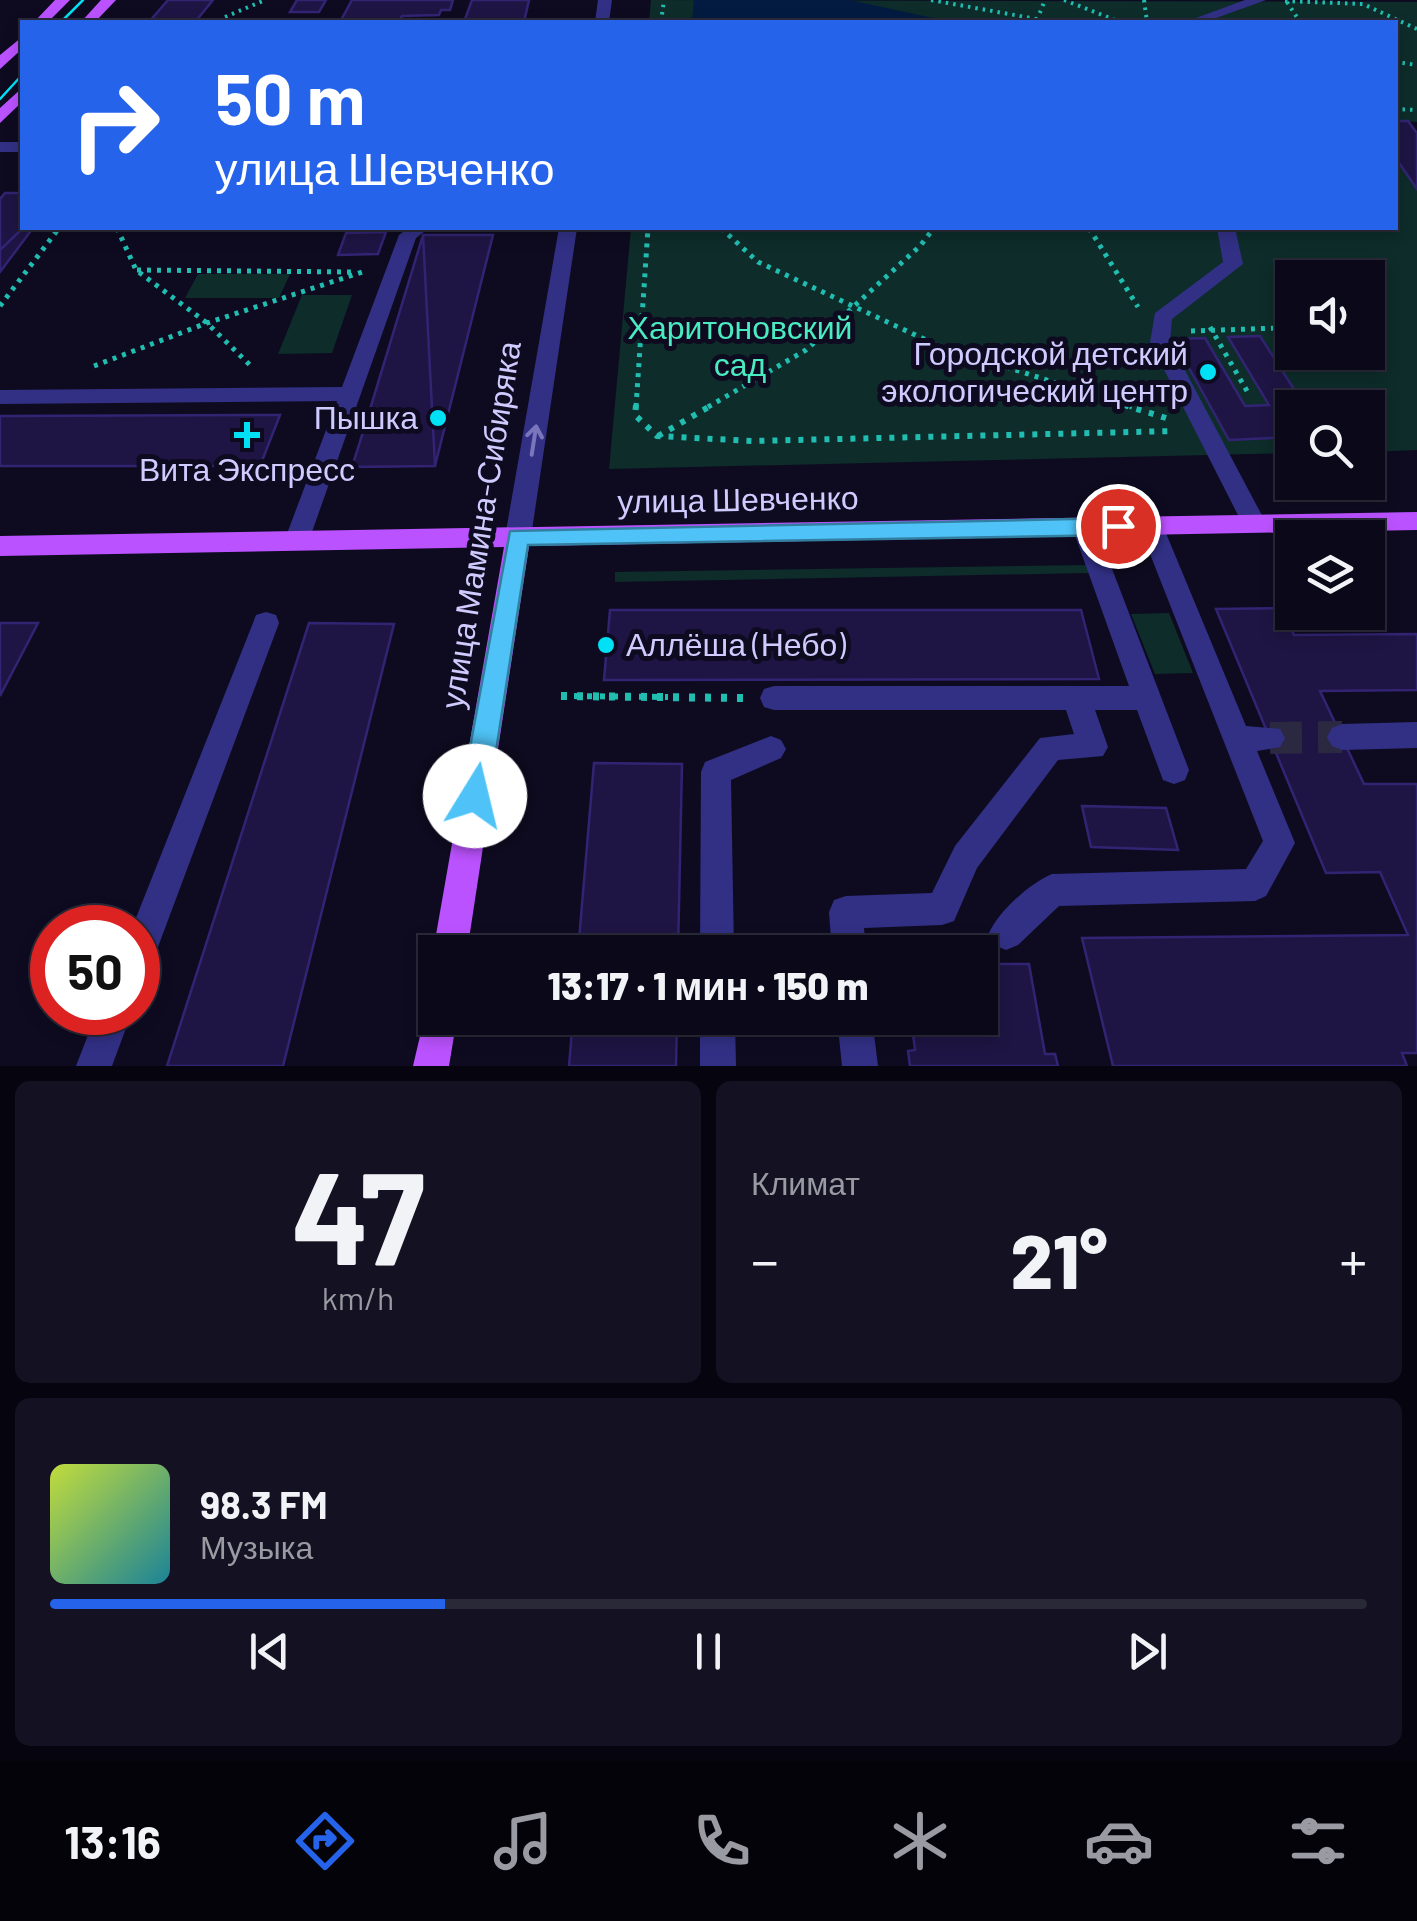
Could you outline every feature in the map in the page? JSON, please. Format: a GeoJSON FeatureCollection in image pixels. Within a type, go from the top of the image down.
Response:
{"type":"FeatureCollection","features":[{"type":"Feature","properties":{"kind":"main road"},"geometry":{"type":"LineString","coordinates":[[43,20],[63,0]]}},
{"type":"Feature","properties":{"kind":"main road"},"geometry":{"type":"LineString","coordinates":[[90,20],[108,0]]}},
{"type":"Feature","properties":{"kind":"main road"},"geometry":{"type":"LineString","coordinates":[[0,64],[20,43]]}},
{"type":"Feature","properties":{"kind":"main road"},"geometry":{"type":"LineString","coordinates":[[0,118],[20,95]]}},
{"type":"Feature","properties":{"kind":"main road","name":"улица Шевченко"},"geometry":{"type":"LineString","coordinates":[[0,546],[1417,521]]}},
{"type":"Feature","properties":{"kind":"main road","name":"улица Мамина-Сибиряка"},"geometry":{"type":"LineString","coordinates":[[453,935],[518,537]]}},
{"type":"Feature","properties":{"kind":"main road"},"geometry":{"type":"LineString","coordinates":[[431,1066],[436,1035]]}},
{"type":"Feature","properties":{"kind":"street"},"geometry":{"type":"LineString","coordinates":[[1198,20],[1259,0]]}},
{"type":"Feature","properties":{"kind":"street"},"geometry":{"type":"LineString","coordinates":[[298,539],[408,236],[417,230]]}},
{"type":"Feature","properties":{"kind":"street","name":"улица Мамина-Сибиряка"},"geometry":{"type":"LineString","coordinates":[[518,537],[568,230]]}},
{"type":"Feature","properties":{"kind":"street"},"geometry":{"type":"LineString","coordinates":[[1226,230],[1233,264],[1162,317],[1161,337],[1254,523]]}},
{"type":"Feature","properties":{"kind":"street"},"geometry":{"type":"LineString","coordinates":[[0,397],[352,394]]}},
{"type":"Feature","properties":{"kind":"street"},"geometry":{"type":"LineString","coordinates":[[1006,933],[1052,890],[1255,886],[1279,843],[1151,526]]}},
{"type":"Feature","properties":{"kind":"street"},"geometry":{"type":"LineString","coordinates":[[1084,527],[1174,770]]}},
{"type":"Feature","properties":{"kind":"street"},"geometry":{"type":"LineString","coordinates":[[157,905],[266,623]]}},
{"type":"Feature","properties":{"kind":"street"},"geometry":{"type":"LineString","coordinates":[[774,698],[1146,698]]}},
{"type":"Feature","properties":{"kind":"street"},"geometry":{"type":"LineString","coordinates":[[848,935],[846,912],[942,908],[966,857],[1050,746],[1092,747],[1077,699]]}},
{"type":"Feature","properties":{"kind":"street"},"geometry":{"type":"LineString","coordinates":[[1342,736],[1417,735]]}},
{"type":"Feature","properties":{"kind":"street"},"geometry":{"type":"LineString","coordinates":[[1238,739],[1270,738]]}},
{"type":"Feature","properties":{"kind":"street"},"geometry":{"type":"LineString","coordinates":[[717,935],[716,772],[772,749]]}},
{"type":"Feature","properties":{"kind":"street"},"geometry":{"type":"LineString","coordinates":[[94,1066],[106,1035]]}},
{"type":"Feature","properties":{"kind":"street"},"geometry":{"type":"LineString","coordinates":[[718,1035],[718,1066]]}},
{"type":"Feature","properties":{"kind":"street"},"geometry":{"type":"LineString","coordinates":[[857,1035],[860,1066]]}},
{"type":"Feature","properties":{"kind":"path"},"geometry":{"type":"LineString","coordinates":[[225,17],[265,0]]}},
{"type":"Feature","properties":{"kind":"path"},"geometry":{"type":"LineString","coordinates":[[931,0],[1038,20],[1045,0]]}},
{"type":"Feature","properties":{"kind":"path"},"geometry":{"type":"LineString","coordinates":[[1064,0],[1115,20]]}},
{"type":"Feature","properties":{"kind":"path"},"geometry":{"type":"LineString","coordinates":[[1259,0],[1361,2],[1417,29]]}},
{"type":"Feature","properties":{"kind":"path"},"geometry":{"type":"LineString","coordinates":[[0,306],[57,230]]}},
{"type":"Feature","properties":{"kind":"path"},"geometry":{"type":"LineString","coordinates":[[118,230],[136,270],[207,323],[280,394]]}},
{"type":"Feature","properties":{"kind":"path"},"geometry":{"type":"LineString","coordinates":[[648,230],[635,415],[657,436],[753,441],[1206,430]]}},
{"type":"Feature","properties":{"kind":"path"},"geometry":{"type":"LineString","coordinates":[[724,230],[758,262],[952,351],[1206,430]]}},
{"type":"Feature","properties":{"kind":"path"},"geometry":{"type":"LineString","coordinates":[[657,436],[806,350],[920,246],[932,230]]}},
{"type":"Feature","properties":{"kind":"path"},"geometry":{"type":"LineString","coordinates":[[1090,230],[1161,337],[1211,330],[1275,328]]}},
{"type":"Feature","properties":{"kind":"path"},"geometry":{"type":"LineString","coordinates":[[84,370],[207,323],[400,260]]}},
{"type":"Feature","properties":{"kind":"path"},"geometry":{"type":"LineString","coordinates":[[136,270],[364,272]]}},
{"type":"Feature","properties":{"kind":"path"},"geometry":{"type":"LineString","coordinates":[[1193,295],[1247,390]]}},
{"type":"Feature","properties":{"kind":"path"},"geometry":{"type":"LineString","coordinates":[[561,696],[774,698]]}},
{"type":"Feature","properties":{"kind":"green space"},"geometry":{"type":"Polygon","coordinates":[[[651,0],[1417,2],[1417,122],[1398,121],[1398,20],[649,20],[651,0]]]}},
{"type":"Feature","properties":{"kind":"green space","name":"Харитоновский сад"},"geometry":{"type":"Polygon","coordinates":[[[1398,161],[1417,189],[1417,450],[1385,451],[1385,390],[1275,390],[1275,453],[609,469],[631,230],[1398,230],[1398,161]]]}},
{"type":"Feature","properties":{"kind":"green space"},"geometry":{"type":"Polygon","coordinates":[[[198,274],[290,274],[279,298],[185,298],[198,274]]]}},
{"type":"Feature","properties":{"kind":"green space"},"geometry":{"type":"Polygon","coordinates":[[[302,295],[352,295],[332,353],[278,354],[302,295]]]}},
{"type":"Feature","properties":{"kind":"green space"},"geometry":{"type":"Polygon","coordinates":[[[1087,565],[1089,573],[615,582],[615,572],[1087,565]]]}},
{"type":"Feature","properties":{"kind":"green space"},"geometry":{"type":"Polygon","coordinates":[[[1169,613],[1193,673],[1155,674],[1131,614],[1169,613]]]}},
{"type":"Feature","properties":{"kind":"water"},"geometry":{"type":"Polygon","coordinates":[[[694,0],[850,0],[942,20],[692,20],[694,0]]]}},
{"type":"Feature","properties":{"kind":"building"},"geometry":{"type":"Polygon","coordinates":[[[168,0],[213,0],[197,20],[151,20],[168,0]]]}},
{"type":"Feature","properties":{"kind":"building"},"geometry":{"type":"Polygon","coordinates":[[[297,0],[326,0],[319,12],[290,12],[297,0]]]}},
{"type":"Feature","properties":{"kind":"building"},"geometry":{"type":"Polygon","coordinates":[[[352,0],[453,0],[450,10],[441,10],[439,15],[402,16],[400,20],[341,20],[352,0]]]}},
{"type":"Feature","properties":{"kind":"building"},"geometry":{"type":"Polygon","coordinates":[[[472,0],[529,0],[524,20],[465,20],[472,0]]]}},
{"type":"Feature","properties":{"kind":"building"},"geometry":{"type":"Polygon","coordinates":[[[1398,121],[1408,121],[1417,133],[1417,189],[1398,161],[1398,121]]]}},
{"type":"Feature","properties":{"kind":"building"},"geometry":{"type":"Polygon","coordinates":[[[5,193],[20,193],[21,230],[0,250],[0,199],[5,193]]]}},
{"type":"Feature","properties":{"kind":"building"},"geometry":{"type":"Polygon","coordinates":[[[21,230],[32,230],[0,272],[0,250],[21,230]]]}},
{"type":"Feature","properties":{"kind":"building"},"geometry":{"type":"Polygon","coordinates":[[[386,232],[378,254],[338,255],[346,233],[386,232]]]}},
{"type":"Feature","properties":{"kind":"building"},"geometry":{"type":"Polygon","coordinates":[[[423,235],[435,466],[352,467],[364,429],[423,235]]]}},
{"type":"Feature","properties":{"kind":"building"},"geometry":{"type":"Polygon","coordinates":[[[423,235],[493,235],[435,466],[423,235]]]}},
{"type":"Feature","properties":{"kind":"building","name":"Городской детский экологический центр"},"geometry":{"type":"Polygon","coordinates":[[[1260,336],[1275,359],[1275,370],[1282,370],[1294,390],[1275,390],[1275,438],[1229,440],[1173,339],[1205,338],[1245,406],[1269,405],[1228,337],[1260,336]]]}},
{"type":"Feature","properties":{"kind":"building"},"geometry":{"type":"Polygon","coordinates":[[[280,415],[260,466],[0,466],[0,416],[280,415]]]}},
{"type":"Feature","properties":{"kind":"building"},"geometry":{"type":"Polygon","coordinates":[[[1275,608],[1275,630],[1292,630],[1294,635],[1417,634],[1417,690],[1320,691],[1364,784],[1417,784],[1417,1053],[1402,1053],[1407,1066],[1113,1066],[1082,938],[1408,935],[1380,872],[1326,873],[1216,609],[1275,608]]]}},
{"type":"Feature","properties":{"kind":"building"},"geometry":{"type":"Polygon","coordinates":[[[610,610],[1081,610],[1099,679],[604,680],[610,610]]]}},
{"type":"Feature","properties":{"kind":"building"},"geometry":{"type":"Polygon","coordinates":[[[0,623],[38,623],[0,696],[0,623]]]}},
{"type":"Feature","properties":{"kind":"building"},"geometry":{"type":"Polygon","coordinates":[[[309,623],[394,624],[283,1066],[167,1066],[309,623]]]}},
{"type":"Feature","properties":{"kind":"building"},"geometry":{"type":"Polygon","coordinates":[[[594,763],[682,764],[678,935],[579,935],[594,763]]]}},
{"type":"Feature","properties":{"kind":"building"},"geometry":{"type":"Polygon","coordinates":[[[1082,806],[1166,808],[1178,850],[1091,847],[1082,806]]]}},
{"type":"Feature","properties":{"kind":"building"},"geometry":{"type":"Polygon","coordinates":[[[998,964],[1029,964],[1045,1054],[1055,1054],[1058,1066],[910,1066],[908,1051],[915,1050],[913,1035],[998,1035],[998,964]]]}},
{"type":"Feature","properties":{"kind":"building"},"geometry":{"type":"Polygon","coordinates":[[[572,1035],[677,1035],[676,1066],[569,1066],[572,1035]]]}},
{"type":"Feature","properties":{"kind":"tunnel"},"geometry":{"type":"LineString","coordinates":[[1270,738],[1342,737]]}},
{"type":"Feature","properties":{"kind":"tram line"},"geometry":{"type":"LineString","coordinates":[[63,20],[83,0]]}},
{"type":"Feature","properties":{"kind":"tram line"},"geometry":{"type":"LineString","coordinates":[[0,99],[20,77]]}},
{"type":"Feature","properties":{"kind":"place","name":"Городской детский экологический центр"},"geometry":{"type":"Point","coordinates":[1208,372]}},
{"type":"Feature","properties":{"kind":"place","name":"Пышка"},"geometry":{"type":"Point","coordinates":[438,418]}},
{"type":"Feature","properties":{"kind":"place","name":"Вита Экспресс"},"geometry":{"type":"Point","coordinates":[247,435]}},
{"type":"Feature","properties":{"kind":"place","name":"Аллёша (Небо)"},"geometry":{"type":"Point","coordinates":[606,645]}},
{"type":"Feature","properties":{"kind":"route"},"geometry":{"type":"LineString","coordinates":[[475,796],[518,537],[1118,526]]}}]}
